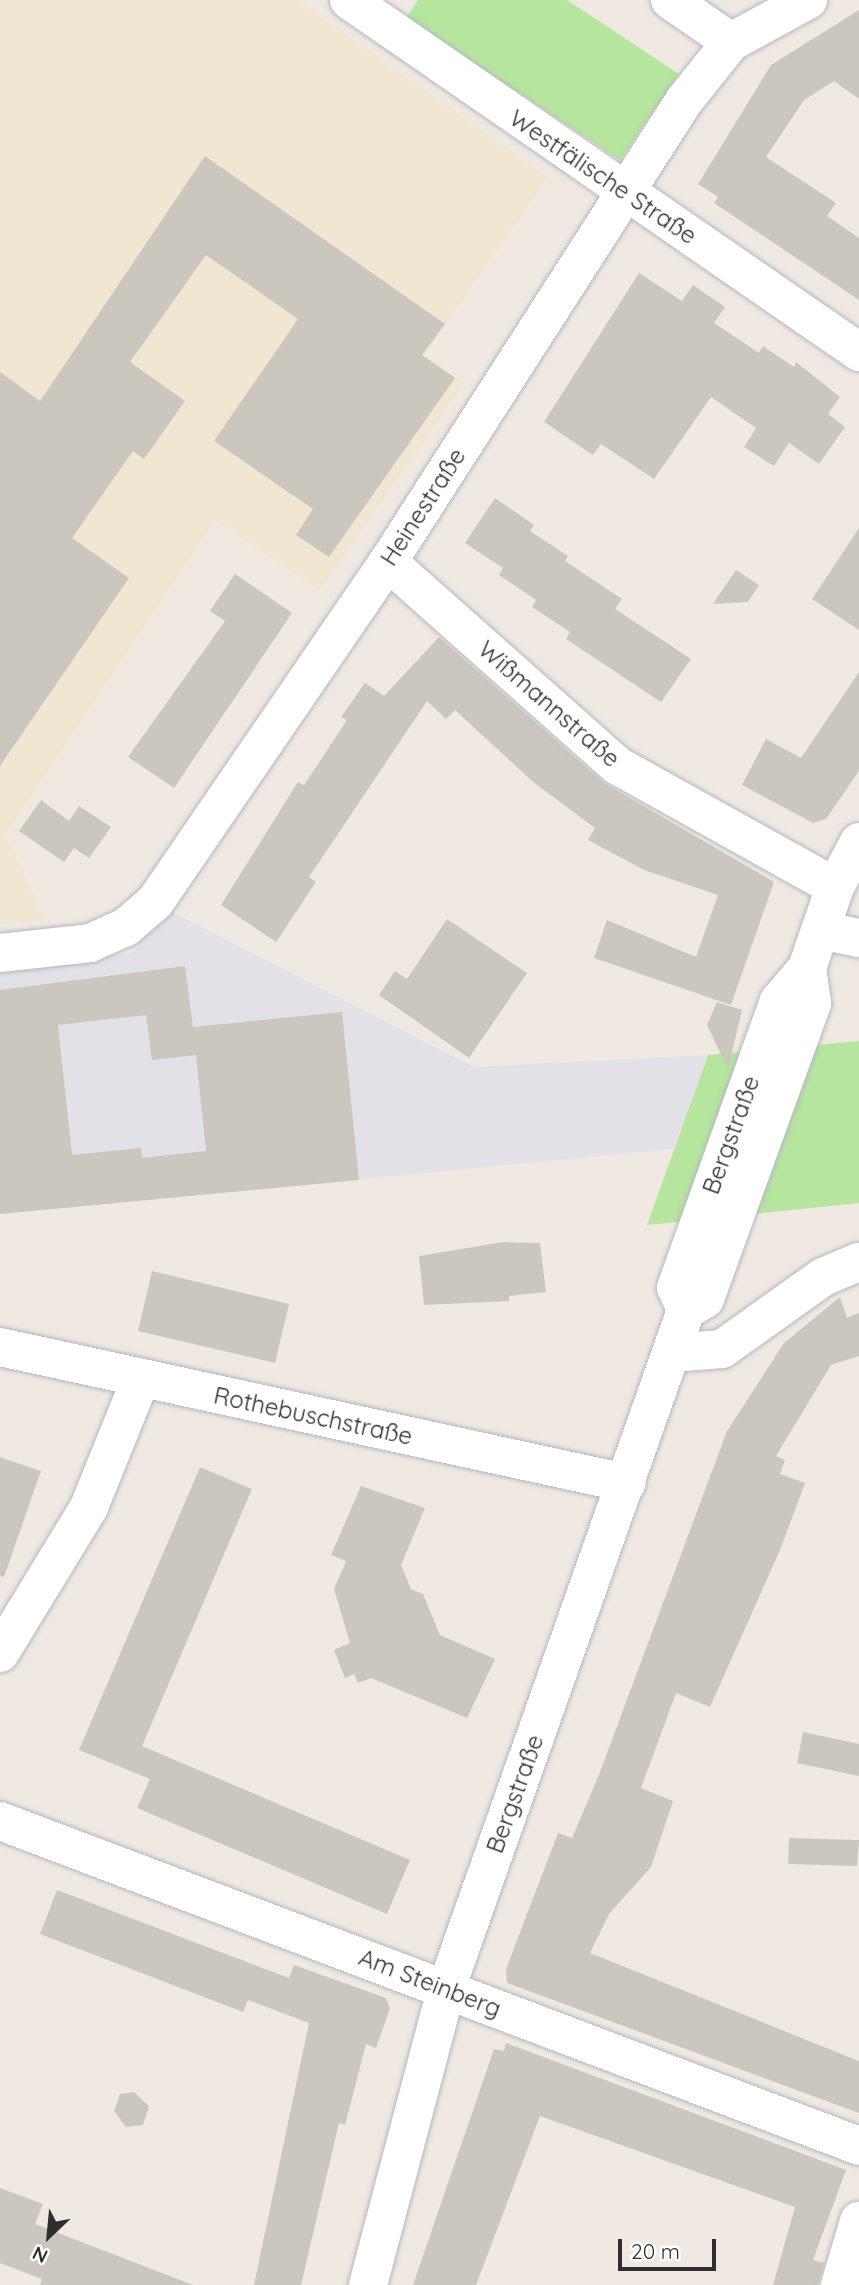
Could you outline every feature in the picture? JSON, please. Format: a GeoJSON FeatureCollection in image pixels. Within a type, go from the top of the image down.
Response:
{"type":"FeatureCollection","features":[{"type":"Feature","properties":{"kind":"street","name":"Westfälische Straße"},"geometry":{"type":"LineString","coordinates":[[349,0],[859,352]]}},
{"type":"Feature","properties":{"kind":"street"},"geometry":{"type":"LineString","coordinates":[[670,0],[731,42]]}},
{"type":"Feature","properties":{"kind":"street","name":"Heinestraße"},"geometry":{"type":"LineString","coordinates":[[0,953],[90,943],[126,927],[155,902],[388,562],[629,195],[684,101],[731,42],[808,0]]}},
{"type":"Feature","properties":{"kind":"street","name":"Wißmannstraße"},"geometry":{"type":"LineString","coordinates":[[388,562],[618,766],[835,887]]}},
{"type":"Feature","properties":{"kind":"street","name":"Bergstraße"},"geometry":{"type":"LineString","coordinates":[[368,2285],[446,1989],[686,1310],[705,1299],[812,1003],[807,968],[835,887],[859,842]]}},
{"type":"Feature","properties":{"kind":"street"},"geometry":{"type":"LineString","coordinates":[[821,930],[859,938]]}},
{"type":"Feature","properties":{"kind":"street"},"geometry":{"type":"LineString","coordinates":[[671,1353],[722,1349],[823,1277],[859,1262]]}},
{"type":"Feature","properties":{"kind":"street","name":"Rothebuschstraße"},"geometry":{"type":"LineString","coordinates":[[0,1347],[626,1483]]}},
{"type":"Feature","properties":{"kind":"street"},"geometry":{"type":"LineString","coordinates":[[0,1653],[89,1507],[141,1378]]}},
{"type":"Feature","properties":{"kind":"street","name":"Am Steinberg"},"geometry":{"type":"LineString","coordinates":[[0,1821],[859,2146]]}},
{"type":"Feature","properties":{"kind":"street"},"geometry":{"type":"LineString","coordinates":[[841,2285],[859,2221]]}},
{"type":"Feature","properties":{"kind":"shaded area"},"geometry":{"type":"Polygon","coordinates":[[[0,0],[297,0],[548,177],[424,355],[464,383],[320,590],[215,520],[6,834],[45,920],[0,925],[0,0]]]}},
{"type":"Feature","properties":{"kind":"shaded area"},"geometry":{"type":"Polygon","coordinates":[[[168,910],[474,1067],[708,1055],[673,1149],[0,1214],[0,969],[132,953],[168,910]]]}},
{"type":"Feature","properties":{"kind":"green space"},"geometry":{"type":"Polygon","coordinates":[[[418,0],[567,0],[679,74],[620,160],[406,18],[418,0]]]}},
{"type":"Feature","properties":{"kind":"green space"},"geometry":{"type":"Polygon","coordinates":[[[859,1041],[859,1203],[647,1225],[708,1055],[859,1041]]]}},
{"type":"Feature","properties":{"kind":"building"},"geometry":{"type":"Polygon","coordinates":[[[859,10],[859,99],[834,81],[804,100],[766,157],[836,203],[827,216],[859,238],[859,300],[714,203],[718,197],[698,184],[771,65],[859,10]]]}},
{"type":"Feature","properties":{"kind":"building"},"geometry":{"type":"Polygon","coordinates":[[[205,156],[445,324],[422,355],[455,378],[329,557],[296,535],[313,509],[214,441],[298,319],[206,255],[130,362],[185,401],[144,459],[133,451],[72,538],[129,578],[0,766],[0,372],[40,401],[205,156]]]}},
{"type":"Feature","properties":{"kind":"building"},"geometry":{"type":"Polygon","coordinates":[[[639,273],[682,301],[693,285],[725,307],[714,323],[759,353],[763,346],[794,367],[796,362],[840,397],[828,414],[845,427],[819,464],[789,443],[774,466],[744,447],[756,428],[711,397],[654,479],[601,444],[593,455],[544,422],[639,273]]]}},
{"type":"Feature","properties":{"kind":"building"},"geometry":{"type":"Polygon","coordinates":[[[495,498],[534,525],[530,531],[568,556],[565,561],[622,599],[615,609],[691,659],[661,702],[566,639],[570,632],[532,607],[536,600],[499,575],[503,568],[465,543],[495,498]]]}},
{"type":"Feature","properties":{"kind":"building"},"geometry":{"type":"Polygon","coordinates":[[[859,528],[859,630],[812,599],[859,528]]]}},
{"type":"Feature","properties":{"kind":"building"},"geometry":{"type":"Polygon","coordinates":[[[736,570],[759,585],[748,602],[713,604],[736,570]]]}},
{"type":"Feature","properties":{"kind":"building"},"geometry":{"type":"Polygon","coordinates":[[[235,574],[292,613],[174,788],[128,757],[225,621],[210,611],[235,574]]]}},
{"type":"Feature","properties":{"kind":"building"},"geometry":{"type":"Polygon","coordinates":[[[439,637],[604,783],[774,882],[731,1005],[594,958],[607,920],[696,957],[718,895],[644,870],[588,840],[595,828],[533,782],[455,710],[446,719],[427,701],[309,877],[316,882],[276,942],[221,905],[298,782],[304,785],[347,720],[341,717],[365,683],[384,696],[439,637]]]}},
{"type":"Feature","properties":{"kind":"building"},"geometry":{"type":"Polygon","coordinates":[[[859,672],[859,771],[826,819],[813,823],[742,785],[766,739],[801,758],[859,672]]]}},
{"type":"Feature","properties":{"kind":"building"},"geometry":{"type":"Polygon","coordinates":[[[41,800],[69,821],[79,806],[111,827],[89,858],[74,848],[64,862],[19,831],[41,800]]]}},
{"type":"Feature","properties":{"kind":"building"},"geometry":{"type":"Polygon","coordinates":[[[447,919],[527,973],[469,1058],[379,995],[395,971],[407,979],[447,919]]]}},
{"type":"Feature","properties":{"kind":"building"},"geometry":{"type":"Polygon","coordinates":[[[185,966],[193,1027],[342,1012],[359,1180],[0,1214],[0,990],[185,966]],[[146,1015],[58,1025],[72,1155],[141,1148],[142,1158],[206,1151],[196,1055],[152,1060],[146,1015]]]}},
{"type":"Feature","properties":{"kind":"building"},"geometry":{"type":"Polygon","coordinates":[[[717,1002],[742,1010],[728,1069],[707,1025],[717,1002]]]}},
{"type":"Feature","properties":{"kind":"building"},"geometry":{"type":"Polygon","coordinates":[[[503,1242],[540,1243],[546,1292],[509,1296],[509,1301],[424,1305],[419,1256],[503,1242]]]}},
{"type":"Feature","properties":{"kind":"building"},"geometry":{"type":"Polygon","coordinates":[[[152,1271],[289,1304],[275,1363],[138,1331],[152,1271]]]}},
{"type":"Feature","properties":{"kind":"building"},"geometry":{"type":"Polygon","coordinates":[[[840,1297],[847,1318],[859,1313],[859,1356],[831,1365],[776,1456],[785,1460],[780,1474],[805,1483],[780,1550],[710,1707],[676,1693],[641,1788],[673,1801],[651,1867],[609,1914],[590,1953],[859,2061],[859,2113],[507,1983],[506,1969],[558,1833],[572,1838],[600,1772],[727,1431],[784,1343],[840,1297]]]}},
{"type":"Feature","properties":{"kind":"building"},"geometry":{"type":"Polygon","coordinates":[[[0,1457],[41,1471],[4,1577],[0,1576],[0,1457]]]}},
{"type":"Feature","properties":{"kind":"building"},"geometry":{"type":"Polygon","coordinates":[[[200,1467],[252,1489],[142,1746],[410,1860],[387,1914],[137,1808],[150,1779],[79,1750],[200,1467]]]}},
{"type":"Feature","properties":{"kind":"building"},"geometry":{"type":"Polygon","coordinates":[[[361,1486],[425,1508],[401,1565],[411,1589],[423,1594],[440,1635],[495,1659],[467,1718],[371,1678],[358,1683],[354,1674],[345,1678],[334,1650],[350,1643],[334,1589],[346,1561],[331,1555],[361,1486]]]}},
{"type":"Feature","properties":{"kind":"building"},"geometry":{"type":"Polygon","coordinates":[[[803,1732],[859,1744],[859,1776],[797,1763],[803,1732]]]}},
{"type":"Feature","properties":{"kind":"building"},"geometry":{"type":"Polygon","coordinates":[[[789,1838],[859,1840],[857,1866],[788,1864],[789,1838]]]}},
{"type":"Feature","properties":{"kind":"building"},"geometry":{"type":"Polygon","coordinates":[[[57,1890],[289,1978],[294,1965],[386,1998],[390,2008],[376,2048],[366,2044],[345,2125],[339,2123],[301,2285],[254,2285],[309,2023],[248,2000],[243,2012],[40,1934],[57,1890]]]}},
{"type":"Feature","properties":{"kind":"building"},"geometry":{"type":"Polygon","coordinates":[[[506,2043],[846,2170],[813,2260],[824,2263],[818,2285],[773,2285],[795,2207],[540,2116],[476,2285],[413,2285],[494,2049],[504,2051],[506,2043]]]}},
{"type":"Feature","properties":{"kind":"building"},"geometry":{"type":"Polygon","coordinates":[[[134,2092],[149,2106],[143,2125],[126,2127],[114,2111],[120,2094],[134,2092]]]}},
{"type":"Feature","properties":{"kind":"building"},"geometry":{"type":"Polygon","coordinates":[[[0,2188],[43,2204],[35,2224],[193,2285],[40,2285],[42,2279],[0,2263],[0,2188]]]}}]}
